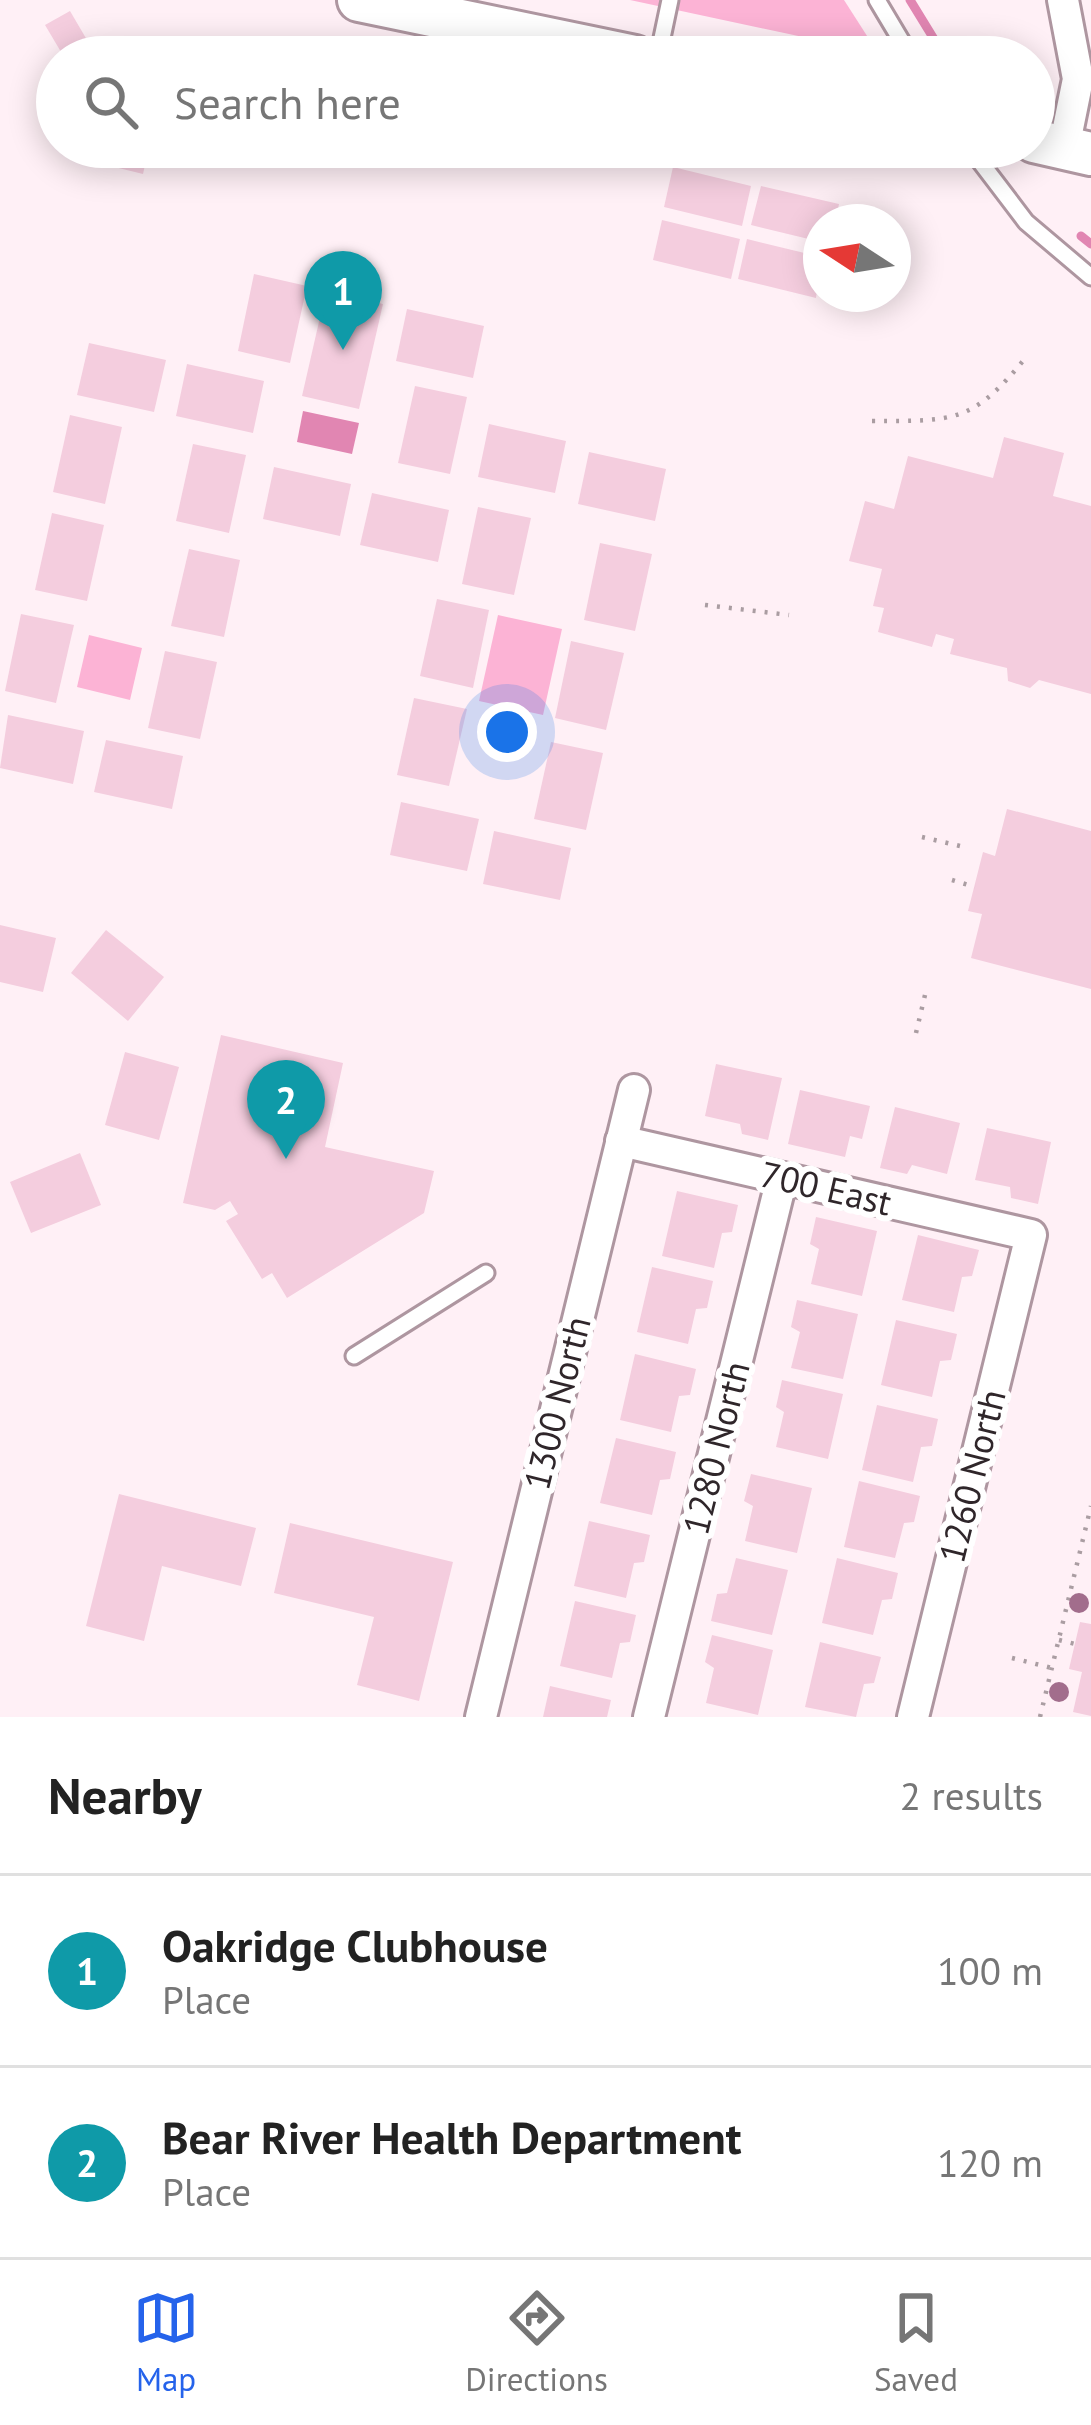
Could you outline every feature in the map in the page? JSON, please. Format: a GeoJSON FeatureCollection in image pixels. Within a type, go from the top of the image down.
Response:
{"type":"FeatureCollection","features":[{"type":"Feature","properties":{"kind":"main road"},"geometry":{"type":"LineString","coordinates":[[359,0],[533,36]]}},
{"type":"Feature","properties":{"kind":"street"},"geometry":{"type":"LineString","coordinates":[[1063,0],[1078,79],[1063,147]]}},
{"type":"Feature","properties":{"kind":"street","name":"1300 North"},"geometry":{"type":"LineString","coordinates":[[481,1717],[634,1090]]}},
{"type":"Feature","properties":{"kind":"street","name":"700 East"},"geometry":{"type":"LineString","coordinates":[[621,1141],[1031,1234]]}},
{"type":"Feature","properties":{"kind":"street","name":"1280 North"},"geometry":{"type":"LineString","coordinates":[[649,1717],[782,1178]]}},
{"type":"Feature","properties":{"kind":"street","name":"1260 North"},"geometry":{"type":"LineString","coordinates":[[913,1717],[1031,1234]]}},
{"type":"Feature","properties":{"kind":"lane"},"geometry":{"type":"LineString","coordinates":[[662,36],[670,0]]}},
{"type":"Feature","properties":{"kind":"lane"},"geometry":{"type":"LineString","coordinates":[[877,0],[898,36]]}},
{"type":"Feature","properties":{"kind":"lane"},"geometry":{"type":"LineString","coordinates":[[985,168],[1026,222],[1091,277]]}},
{"type":"Feature","properties":{"kind":"lane"},"geometry":{"type":"LineString","coordinates":[[354,1356],[486,1273]]}},
{"type":"Feature","properties":{"kind":"path"},"geometry":{"type":"LineString","coordinates":[[872,421],[946,421],[992,400],[1027,356]]}},
{"type":"Feature","properties":{"kind":"path"},"geometry":{"type":"LineString","coordinates":[[704,605],[789,615]]}},
{"type":"Feature","properties":{"kind":"path"},"geometry":{"type":"LineString","coordinates":[[922,836],[960,846]]}},
{"type":"Feature","properties":{"kind":"path"},"geometry":{"type":"LineString","coordinates":[[952,880],[975,886]]}},
{"type":"Feature","properties":{"kind":"path"},"geometry":{"type":"LineString","coordinates":[[916,1033],[925,995]]}},
{"type":"Feature","properties":{"kind":"path"},"geometry":{"type":"LineString","coordinates":[[1040,1717],[1091,1506]]}},
{"type":"Feature","properties":{"kind":"path"},"geometry":{"type":"LineString","coordinates":[[1059,1640],[1075,1644]]}},
{"type":"Feature","properties":{"kind":"path"},"geometry":{"type":"LineString","coordinates":[[1012,1658],[1052,1667]]}},
{"type":"Feature","properties":{"kind":"shaded area"},"geometry":{"type":"Polygon","coordinates":[[[630,0],[844,0],[867,36],[798,36],[630,0]]]}},
{"type":"Feature","properties":{"kind":"shaded area"},"geometry":{"type":"Polygon","coordinates":[[[303,411],[359,423],[352,454],[297,442],[303,411]]]}},
{"type":"Feature","properties":{"kind":"shaded area"},"geometry":{"type":"Polygon","coordinates":[[[498,615],[562,629],[543,715],[479,701],[498,615]]]}},
{"type":"Feature","properties":{"kind":"shaded area"},"geometry":{"type":"Polygon","coordinates":[[[89,635],[142,648],[130,700],[77,687],[89,635]]]}},
{"type":"Feature","properties":{"kind":"building"},"geometry":{"type":"Polygon","coordinates":[[[70,11],[85,36],[52,36],[45,25],[70,11]]]}},
{"type":"Feature","properties":{"kind":"building"},"geometry":{"type":"Polygon","coordinates":[[[673,168],[751,186],[742,226],[664,207],[673,168]]]}},
{"type":"Feature","properties":{"kind":"building"},"geometry":{"type":"Polygon","coordinates":[[[761,186],[839,204],[803,204],[803,238],[751,225],[761,186]]]}},
{"type":"Feature","properties":{"kind":"building"},"geometry":{"type":"Polygon","coordinates":[[[662,220],[740,239],[731,279],[653,260],[662,220]]]}},
{"type":"Feature","properties":{"kind":"building"},"geometry":{"type":"Polygon","coordinates":[[[747,239],[803,253],[803,295],[738,279],[747,239]]]}},
{"type":"Feature","properties":{"kind":"building"},"geometry":{"type":"Polygon","coordinates":[[[254,274],[307,286],[290,363],[238,351],[254,274]]]}},
{"type":"Feature","properties":{"kind":"building"},"geometry":{"type":"Polygon","coordinates":[[[326,291],[383,304],[359,409],[302,396],[326,291]]]}},
{"type":"Feature","properties":{"kind":"building"},"geometry":{"type":"Polygon","coordinates":[[[407,309],[484,326],[473,378],[396,361],[407,309]]]}},
{"type":"Feature","properties":{"kind":"building"},"geometry":{"type":"Polygon","coordinates":[[[89,343],[166,360],[154,412],[77,395],[89,343]]]}},
{"type":"Feature","properties":{"kind":"building"},"geometry":{"type":"Polygon","coordinates":[[[187,364],[264,381],[253,433],[176,416],[187,364]]]}},
{"type":"Feature","properties":{"kind":"building"},"geometry":{"type":"Polygon","coordinates":[[[415,386],[467,397],[450,474],[398,463],[415,386]]]}},
{"type":"Feature","properties":{"kind":"building"},"geometry":{"type":"Polygon","coordinates":[[[70,415],[122,427],[105,504],[53,492],[70,415]]]}},
{"type":"Feature","properties":{"kind":"building"},"geometry":{"type":"Polygon","coordinates":[[[489,424],[566,441],[555,493],[478,477],[489,424]]]}},
{"type":"Feature","properties":{"kind":"building"},"geometry":{"type":"Polygon","coordinates":[[[1004,437],[1064,453],[1053,496],[1091,506],[1091,694],[1039,680],[1030,688],[1008,681],[1007,668],[950,654],[954,639],[936,634],[932,647],[878,632],[884,608],[873,606],[882,569],[849,561],[865,501],[894,509],[908,456],[993,478],[1004,437]]]}},
{"type":"Feature","properties":{"kind":"building"},"geometry":{"type":"Polygon","coordinates":[[[193,444],[246,455],[229,533],[176,521],[193,444]]]}},
{"type":"Feature","properties":{"kind":"building"},"geometry":{"type":"Polygon","coordinates":[[[589,452],[666,469],[655,521],[578,504],[589,452]]]}},
{"type":"Feature","properties":{"kind":"building"},"geometry":{"type":"Polygon","coordinates":[[[274,467],[351,484],[340,536],[263,519],[274,467]]]}},
{"type":"Feature","properties":{"kind":"building"},"geometry":{"type":"Polygon","coordinates":[[[372,493],[449,510],[438,562],[360,545],[372,493]]]}},
{"type":"Feature","properties":{"kind":"building"},"geometry":{"type":"Polygon","coordinates":[[[478,507],[531,518],[514,595],[462,584],[478,507]]]}},
{"type":"Feature","properties":{"kind":"building"},"geometry":{"type":"Polygon","coordinates":[[[52,513],[104,525],[87,601],[35,590],[52,513]]]}},
{"type":"Feature","properties":{"kind":"building"},"geometry":{"type":"Polygon","coordinates":[[[600,543],[652,554],[635,631],[584,620],[600,543]]]}},
{"type":"Feature","properties":{"kind":"building"},"geometry":{"type":"Polygon","coordinates":[[[189,549],[240,560],[224,637],[171,626],[189,549]]]}},
{"type":"Feature","properties":{"kind":"building"},"geometry":{"type":"Polygon","coordinates":[[[437,599],[489,610],[473,688],[420,676],[437,599]]]}},
{"type":"Feature","properties":{"kind":"building"},"geometry":{"type":"Polygon","coordinates":[[[21,614],[74,625],[56,703],[5,691],[21,614]]]}},
{"type":"Feature","properties":{"kind":"building"},"geometry":{"type":"Polygon","coordinates":[[[571,641],[624,653],[606,730],[555,718],[571,641]]]}},
{"type":"Feature","properties":{"kind":"building"},"geometry":{"type":"Polygon","coordinates":[[[165,651],[217,662],[200,739],[148,728],[165,651]]]}},
{"type":"Feature","properties":{"kind":"building"},"geometry":{"type":"Polygon","coordinates":[[[414,698],[467,709],[449,786],[397,775],[414,698]]]}},
{"type":"Feature","properties":{"kind":"building"},"geometry":{"type":"Polygon","coordinates":[[[8,715],[84,731],[73,784],[0,768],[8,715]]]}},
{"type":"Feature","properties":{"kind":"building"},"geometry":{"type":"Polygon","coordinates":[[[106,740],[183,756],[172,809],[94,792],[106,740]]]}},
{"type":"Feature","properties":{"kind":"building"},"geometry":{"type":"Polygon","coordinates":[[[551,742],[603,753],[586,830],[534,819],[551,742]]]}},
{"type":"Feature","properties":{"kind":"building"},"geometry":{"type":"Polygon","coordinates":[[[401,802],[479,819],[467,871],[390,855],[401,802]]]}},
{"type":"Feature","properties":{"kind":"building"},"geometry":{"type":"Polygon","coordinates":[[[1007,809],[1091,831],[1091,989],[971,958],[982,914],[968,911],[983,852],[995,856],[1007,809]]]}},
{"type":"Feature","properties":{"kind":"building"},"geometry":{"type":"Polygon","coordinates":[[[494,831],[571,848],[560,900],[483,884],[494,831]]]}},
{"type":"Feature","properties":{"kind":"building"},"geometry":{"type":"Polygon","coordinates":[[[0,925],[56,938],[43,992],[0,982],[0,925]]]}},
{"type":"Feature","properties":{"kind":"building"},"geometry":{"type":"Polygon","coordinates":[[[106,930],[164,977],[128,1021],[71,973],[106,930]]]}},
{"type":"Feature","properties":{"kind":"building"},"geometry":{"type":"Polygon","coordinates":[[[221,1035],[343,1063],[325,1147],[434,1171],[424,1213],[287,1298],[272,1273],[262,1279],[226,1221],[238,1214],[230,1201],[215,1210],[183,1203],[221,1035]]]}},
{"type":"Feature","properties":{"kind":"building"},"geometry":{"type":"Polygon","coordinates":[[[125,1052],[179,1067],[159,1140],[105,1125],[125,1052]]]}},
{"type":"Feature","properties":{"kind":"building"},"geometry":{"type":"Polygon","coordinates":[[[716,1064],[782,1078],[768,1140],[742,1134],[740,1124],[705,1116],[716,1064]]]}},
{"type":"Feature","properties":{"kind":"building"},"geometry":{"type":"Polygon","coordinates":[[[800,1090],[870,1106],[862,1139],[850,1136],[845,1157],[788,1144],[800,1090]]]}},
{"type":"Feature","properties":{"kind":"building"},"geometry":{"type":"Polygon","coordinates":[[[895,1107],[960,1123],[947,1174],[912,1165],[907,1174],[880,1168],[895,1107]]]}},
{"type":"Feature","properties":{"kind":"building"},"geometry":{"type":"Polygon","coordinates":[[[987,1128],[1051,1142],[1038,1204],[1011,1198],[1010,1187],[975,1180],[987,1128]]]}},
{"type":"Feature","properties":{"kind":"building"},"geometry":{"type":"Polygon","coordinates":[[[80,1153],[101,1205],[31,1233],[10,1182],[80,1153]]]}},
{"type":"Feature","properties":{"kind":"building"},"geometry":{"type":"Polygon","coordinates":[[[677,1191],[738,1205],[732,1232],[722,1233],[714,1268],[662,1256],[677,1191]]]}},
{"type":"Feature","properties":{"kind":"building"},"geometry":{"type":"Polygon","coordinates":[[[816,1217],[877,1231],[862,1296],[811,1284],[819,1249],[810,1244],[816,1217]]]}},
{"type":"Feature","properties":{"kind":"building"},"geometry":{"type":"Polygon","coordinates":[[[918,1235],[979,1250],[972,1276],[962,1277],[954,1312],[902,1300],[918,1235]]]}},
{"type":"Feature","properties":{"kind":"building"},"geometry":{"type":"Polygon","coordinates":[[[652,1267],[713,1281],[707,1308],[696,1309],[688,1344],[637,1332],[652,1267]]]}},
{"type":"Feature","properties":{"kind":"building"},"geometry":{"type":"Polygon","coordinates":[[[797,1300],[858,1314],[843,1379],[791,1368],[800,1332],[791,1327],[797,1300]]]}},
{"type":"Feature","properties":{"kind":"building"},"geometry":{"type":"Polygon","coordinates":[[[896,1320],[957,1334],[951,1360],[940,1361],[932,1397],[881,1385],[896,1320]]]}},
{"type":"Feature","properties":{"kind":"building"},"geometry":{"type":"Polygon","coordinates":[[[635,1354],[696,1369],[690,1395],[679,1396],[671,1432],[620,1420],[635,1354]]]}},
{"type":"Feature","properties":{"kind":"building"},"geometry":{"type":"Polygon","coordinates":[[[782,1380],[843,1394],[828,1459],[776,1447],[784,1412],[776,1407],[782,1380]]]}},
{"type":"Feature","properties":{"kind":"building"},"geometry":{"type":"Polygon","coordinates":[[[877,1405],[938,1419],[932,1446],[921,1447],[913,1482],[862,1470],[877,1405]]]}},
{"type":"Feature","properties":{"kind":"building"},"geometry":{"type":"Polygon","coordinates":[[[616,1438],[676,1452],[670,1479],[660,1480],[652,1515],[600,1503],[616,1438]]]}},
{"type":"Feature","properties":{"kind":"building"},"geometry":{"type":"Polygon","coordinates":[[[751,1474],[812,1488],[797,1553],[745,1541],[753,1506],[744,1501],[751,1474]]]}},
{"type":"Feature","properties":{"kind":"building"},"geometry":{"type":"Polygon","coordinates":[[[859,1481],[920,1496],[914,1522],[904,1523],[895,1558],[844,1547],[859,1481]]]}},
{"type":"Feature","properties":{"kind":"building"},"geometry":{"type":"Polygon","coordinates":[[[119,1494],[256,1528],[241,1586],[162,1566],[144,1641],[86,1626],[119,1494]]]}},
{"type":"Feature","properties":{"kind":"building"},"geometry":{"type":"Polygon","coordinates":[[[589,1521],[650,1535],[644,1562],[634,1563],[626,1598],[574,1586],[589,1521]]]}},
{"type":"Feature","properties":{"kind":"building"},"geometry":{"type":"Polygon","coordinates":[[[290,1523],[453,1562],[419,1701],[357,1685],[374,1617],[274,1593],[290,1523]]]}},
{"type":"Feature","properties":{"kind":"building"},"geometry":{"type":"Polygon","coordinates":[[[736,1558],[788,1570],[772,1635],[711,1621],[717,1594],[727,1593],[736,1558]]]}},
{"type":"Feature","properties":{"kind":"building"},"geometry":{"type":"Polygon","coordinates":[[[837,1558],[898,1573],[892,1599],[882,1600],[873,1635],[822,1623],[837,1558]]]}},
{"type":"Feature","properties":{"kind":"building"},"geometry":{"type":"Polygon","coordinates":[[[575,1601],[636,1615],[630,1642],[620,1643],[612,1678],[560,1666],[575,1601]]]}},
{"type":"Feature","properties":{"kind":"building"},"geometry":{"type":"Polygon","coordinates":[[[1080,1622],[1091,1624],[1091,1716],[1073,1712],[1082,1672],[1069,1669],[1080,1622]]]}},
{"type":"Feature","properties":{"kind":"building"},"geometry":{"type":"Polygon","coordinates":[[[712,1635],[773,1650],[758,1715],[706,1703],[714,1668],[705,1662],[712,1635]]]}},
{"type":"Feature","properties":{"kind":"building"},"geometry":{"type":"Polygon","coordinates":[[[820,1642],[881,1657],[874,1683],[864,1684],[856,1717],[805,1707],[820,1642]]]}},
{"type":"Feature","properties":{"kind":"building"},"geometry":{"type":"Polygon","coordinates":[[[550,1686],[611,1700],[607,1717],[543,1717],[550,1686]]]}},
{"type":"Feature","properties":{"kind":"waterway"},"geometry":{"type":"LineString","coordinates":[[910,0],[932,36]]}},
{"type":"Feature","properties":{"kind":"waterway"},"geometry":{"type":"LineString","coordinates":[[1081,236],[1091,244]]}},
{"type":"Feature","properties":{"kind":"place","name":"Oakridge Clubhouse"},"geometry":{"type":"Point","coordinates":[343,350]}},
{"type":"Feature","properties":{"kind":"place","name":"Bear River Health Department"},"geometry":{"type":"Point","coordinates":[286,1159]}}]}
